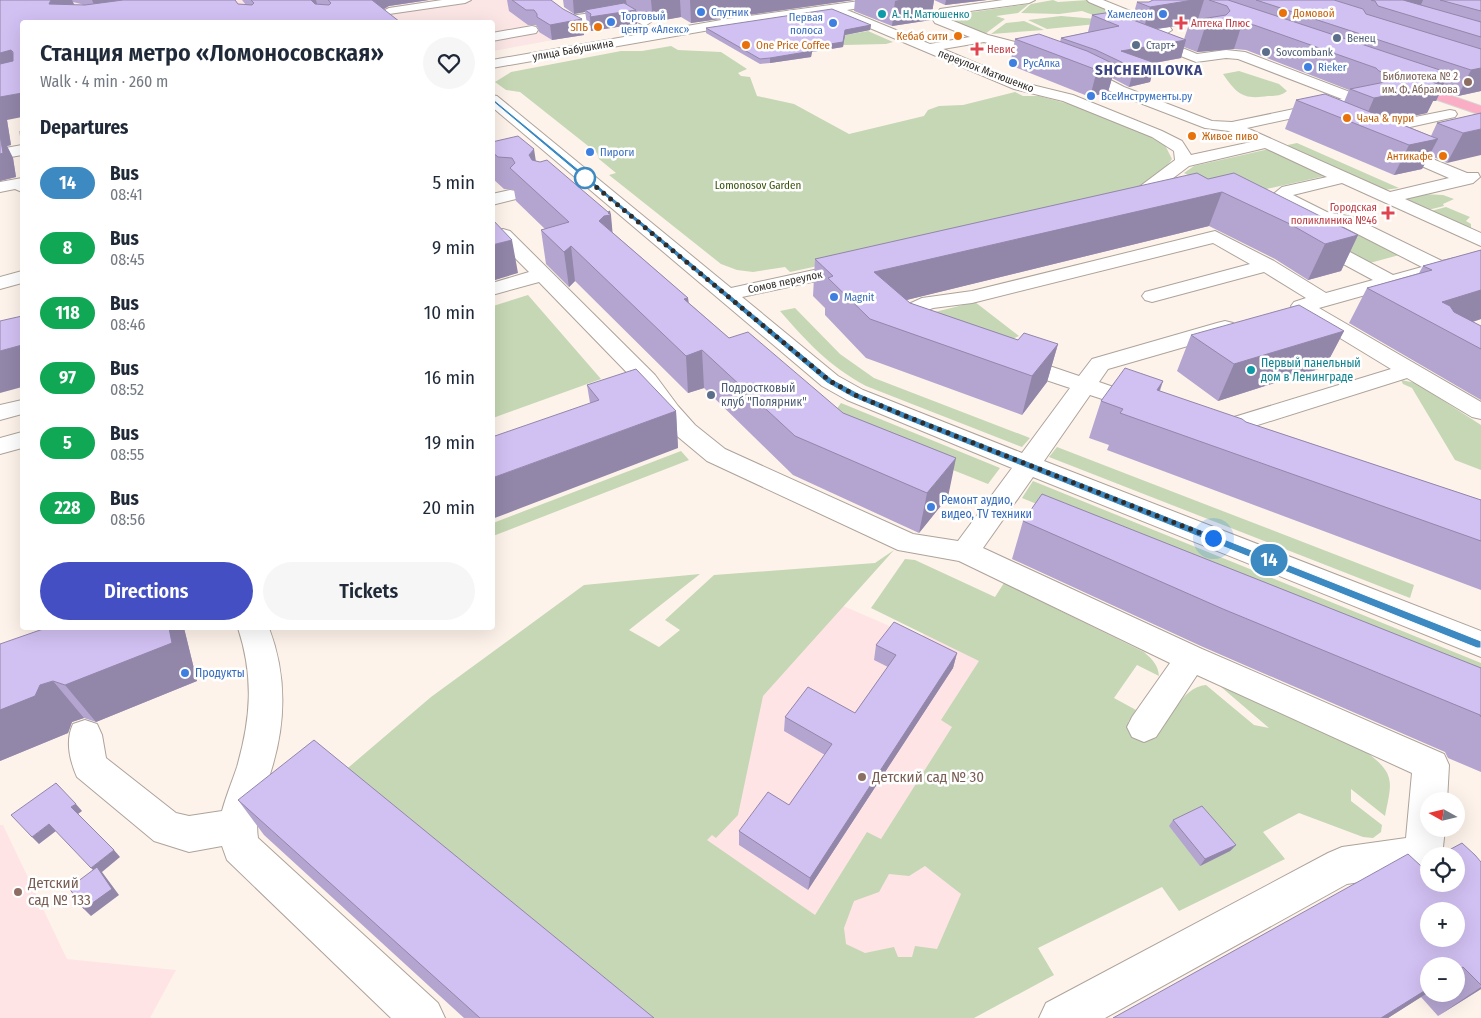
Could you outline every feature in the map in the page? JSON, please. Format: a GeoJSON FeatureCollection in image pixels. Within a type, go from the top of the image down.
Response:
{"type":"FeatureCollection","features":[{"type":"Feature","properties":{"kind":"main road"},"geometry":{"type":"LineString","coordinates":[[1481,100],[1393,75],[1481,111]]}},
{"type":"Feature","properties":{"kind":"street"},"geometry":{"type":"LineString","coordinates":[[400,20],[386,8],[465,0]]}},
{"type":"Feature","properties":{"kind":"street","name":"улица Бабушкина"},"geometry":{"type":"LineString","coordinates":[[495,63],[856,0]]}},
{"type":"Feature","properties":{"kind":"street","name":"улица Бабушкина"},"geometry":{"type":"LineString","coordinates":[[495,57],[594,34],[891,0]]}},
{"type":"Feature","properties":{"kind":"street"},"geometry":{"type":"LineString","coordinates":[[1029,0],[940,10],[939,20],[984,38],[1011,45],[1086,73],[1120,90],[1210,125],[1232,127],[1358,100],[1240,55],[1226,54],[1196,58],[1139,35],[1180,34]]}},
{"type":"Feature","properties":{"kind":"street"},"geometry":{"type":"LineString","coordinates":[[1093,0],[1180,34]]}},
{"type":"Feature","properties":{"kind":"street"},"geometry":{"type":"LineString","coordinates":[[777,3],[793,11]]}},
{"type":"Feature","properties":{"kind":"street","name":"переулок Матюшенко"},"geometry":{"type":"LineString","coordinates":[[833,8],[1019,86],[1086,105],[1170,140],[1182,150],[1183,162]]}},
{"type":"Feature","properties":{"kind":"street"},"geometry":{"type":"LineString","coordinates":[[570,20],[627,11],[645,22]]}},
{"type":"Feature","properties":{"kind":"street"},"geometry":{"type":"LineString","coordinates":[[559,12],[594,34]]}},
{"type":"Feature","properties":{"kind":"street"},"geometry":{"type":"LineString","coordinates":[[495,36],[532,30]]}},
{"type":"Feature","properties":{"kind":"street"},"geometry":{"type":"LineString","coordinates":[[1160,44],[1180,34]]}},
{"type":"Feature","properties":{"kind":"street"},"geometry":{"type":"LineString","coordinates":[[929,48],[984,38]]}},
{"type":"Feature","properties":{"kind":"street"},"geometry":{"type":"LineString","coordinates":[[1207,46],[1226,54]]}},
{"type":"Feature","properties":{"kind":"street"},"geometry":{"type":"LineString","coordinates":[[1047,93],[1100,80]]}},
{"type":"Feature","properties":{"kind":"street"},"geometry":{"type":"LineString","coordinates":[[495,102],[548,155],[576,179],[725,295],[830,381],[855,395],[1481,644]]}},
{"type":"Feature","properties":{"kind":"street"},"geometry":{"type":"LineString","coordinates":[[1304,111],[1332,122]]}},
{"type":"Feature","properties":{"kind":"street"},"geometry":{"type":"LineString","coordinates":[[1450,114],[1354,132],[1400,151],[1474,177]]}},
{"type":"Feature","properties":{"kind":"street"},"geometry":{"type":"LineString","coordinates":[[1232,127],[1481,240]]}},
{"type":"Feature","properties":{"kind":"street"},"geometry":{"type":"LineString","coordinates":[[1164,198],[1121,205],[1155,185],[1183,162],[1266,142]]}},
{"type":"Feature","properties":{"kind":"street"},"geometry":{"type":"LineString","coordinates":[[0,147],[20,143]]}},
{"type":"Feature","properties":{"kind":"street"},"geometry":{"type":"LineString","coordinates":[[1400,151],[1427,144]]}},
{"type":"Feature","properties":{"kind":"street"},"geometry":{"type":"LineString","coordinates":[[0,154],[20,150]]}},
{"type":"Feature","properties":{"kind":"street"},"geometry":{"type":"LineString","coordinates":[[1388,198],[1474,177]]}},
{"type":"Feature","properties":{"kind":"street"},"geometry":{"type":"LineString","coordinates":[[1343,178],[1288,191],[1271,204],[1346,221],[1440,268]]}},
{"type":"Feature","properties":{"kind":"street"},"geometry":{"type":"LineString","coordinates":[[0,187],[20,183]]}},
{"type":"Feature","properties":{"kind":"street"},"geometry":{"type":"LineString","coordinates":[[495,199],[510,195]]}},
{"type":"Feature","properties":{"kind":"street"},"geometry":{"type":"LineString","coordinates":[[1298,227],[1318,244],[1389,281]]}},
{"type":"Feature","properties":{"kind":"street"},"geometry":{"type":"LineString","coordinates":[[496,232],[647,380],[641,392],[660,402],[695,441],[716,455],[908,543],[964,552],[1191,658],[1432,766],[1428,847]]}},
{"type":"Feature","properties":{"kind":"street"},"geometry":{"type":"LineString","coordinates":[[942,337],[914,325],[907,318],[907,312],[913,308],[944,300],[972,297],[1215,238],[1267,265],[1323,300]]}},
{"type":"Feature","properties":{"kind":"street"},"geometry":{"type":"LineString","coordinates":[[1481,258],[1389,281],[1292,309],[1410,370],[1481,412]]}},
{"type":"Feature","properties":{"kind":"street","name":"Сомов переулок"},"geometry":{"type":"LineString","coordinates":[[725,295],[864,265]]}},
{"type":"Feature","properties":{"kind":"street"},"geometry":{"type":"LineString","coordinates":[[1152,296],[1267,265]]}},
{"type":"Feature","properties":{"kind":"street"},"geometry":{"type":"LineString","coordinates":[[495,287],[542,275]]}},
{"type":"Feature","properties":{"kind":"street"},"geometry":{"type":"LineString","coordinates":[[0,282],[20,277]]}},
{"type":"Feature","properties":{"kind":"street"},"geometry":{"type":"LineString","coordinates":[[964,552],[1100,364],[1242,323]]}},
{"type":"Feature","properties":{"kind":"street"},"geometry":{"type":"LineString","coordinates":[[992,354],[1164,412]]}},
{"type":"Feature","properties":{"kind":"street"},"geometry":{"type":"LineString","coordinates":[[1216,433],[1410,370]]}},
{"type":"Feature","properties":{"kind":"street"},"geometry":{"type":"LineString","coordinates":[[0,413],[20,408]]}},
{"type":"Feature","properties":{"kind":"street"},"geometry":{"type":"LineString","coordinates":[[0,446],[20,441]]}},
{"type":"Feature","properties":{"kind":"street"},"geometry":{"type":"LineString","coordinates":[[255,630],[263,658],[267,711],[261,744],[238,824],[241,847],[423,1018]]}},
{"type":"Feature","properties":{"kind":"street"},"geometry":{"type":"LineString","coordinates":[[1144,727],[1191,658]]}},
{"type":"Feature","properties":{"kind":"street"},"geometry":{"type":"LineString","coordinates":[[85,735],[90,766],[167,829],[188,834],[212,831],[238,824]]}},
{"type":"Feature","properties":{"kind":"street"},"geometry":{"type":"LineString","coordinates":[[1061,1018],[1342,866],[1420,857]]}},
{"type":"Feature","properties":{"kind":"shaded area"},"geometry":{"type":"Polygon","coordinates":[[[0,0],[530,0],[586,34],[495,51],[495,20],[20,20],[0,0]]]}},
{"type":"Feature","properties":{"kind":"shaded area","name":"Детский сад № 30"},"geometry":{"type":"Polygon","coordinates":[[[841,605],[920,639],[927,630],[1135,735],[894,1017],[655,817],[841,605]]]}},
{"type":"Feature","properties":{"kind":"shaded area","name":"Детский сад № 133"},"geometry":{"type":"Polygon","coordinates":[[[0,825],[3,825],[67,959],[176,970],[150,1018],[0,1018],[0,825]]]}},
{"type":"Feature","properties":{"kind":"green space"},"geometry":{"type":"Polygon","coordinates":[[[1053,0],[1058,2],[1088,0],[1131,17],[1121,25],[1082,11],[1059,14],[1021,13],[1031,4],[1053,0]]]}},
{"type":"Feature","properties":{"kind":"green space"},"geometry":{"type":"Polygon","coordinates":[[[1029,4],[1018,13],[996,16],[1005,19],[985,34],[945,19],[968,18],[960,14],[1029,4]]]}},
{"type":"Feature","properties":{"kind":"green space"},"geometry":{"type":"Polygon","coordinates":[[[1061,16],[1097,19],[1106,23],[1047,29],[1028,20],[1061,16]]]}},
{"type":"Feature","properties":{"kind":"green space"},"geometry":{"type":"Polygon","coordinates":[[[1024,21],[1044,30],[991,34],[1006,23],[1024,21]]]}},
{"type":"Feature","properties":{"kind":"green space"},"geometry":{"type":"Polygon","coordinates":[[[868,31],[893,42],[886,44],[844,45],[828,38],[868,31]]]}},
{"type":"Feature","properties":{"kind":"green space","name":"Lomonosov Garden"},"geometry":{"type":"Polygon","coordinates":[[[671,46],[678,50],[721,52],[747,69],[738,73],[741,76],[750,77],[757,96],[794,104],[849,134],[924,116],[928,110],[939,106],[963,105],[1015,92],[1023,96],[1039,96],[1080,107],[1147,135],[1165,145],[1172,159],[1150,181],[1103,204],[790,272],[785,267],[753,272],[737,270],[721,264],[609,175],[616,173],[599,159],[597,153],[520,92],[506,90],[495,82],[511,72],[621,51],[642,51],[671,46]]]}},
{"type":"Feature","properties":{"kind":"green space"},"geometry":{"type":"Polygon","coordinates":[[[1239,71],[1279,84],[1287,91],[1278,95],[1259,97],[1241,94],[1223,74],[1239,71]]]}},
{"type":"Feature","properties":{"kind":"green space"},"geometry":{"type":"Polygon","coordinates":[[[1297,143],[1399,188],[1384,190],[1283,146],[1297,143]]]}},
{"type":"Feature","properties":{"kind":"green space"},"geometry":{"type":"Polygon","coordinates":[[[1269,149],[1325,176],[1244,194],[1220,192],[1184,173],[1194,166],[1269,149]]]}},
{"type":"Feature","properties":{"kind":"green space"},"geometry":{"type":"Polygon","coordinates":[[[1422,194],[1443,195],[1454,199],[1443,204],[1444,206],[1424,211],[1406,203],[1405,198],[1422,194]]]}},
{"type":"Feature","properties":{"kind":"green space"},"geometry":{"type":"Polygon","coordinates":[[[1446,207],[1470,217],[1466,221],[1471,224],[1471,232],[1427,212],[1446,207]]]}},
{"type":"Feature","properties":{"kind":"green space"},"geometry":{"type":"Polygon","coordinates":[[[1313,215],[1342,223],[1403,254],[1366,264],[1320,240],[1313,215]]]}},
{"type":"Feature","properties":{"kind":"green space"},"geometry":{"type":"Polygon","coordinates":[[[528,295],[601,379],[495,417],[495,305],[528,295]]]}},
{"type":"Feature","properties":{"kind":"green space"},"geometry":{"type":"Polygon","coordinates":[[[975,302],[1019,336],[995,346],[931,313],[975,302]]]}},
{"type":"Feature","properties":{"kind":"green space"},"geometry":{"type":"Polygon","coordinates":[[[795,308],[840,354],[874,378],[1030,438],[1022,447],[866,386],[819,353],[780,311],[795,308]]]}},
{"type":"Feature","properties":{"kind":"green space"},"geometry":{"type":"Polygon","coordinates":[[[1401,380],[1416,383],[1481,425],[1481,470],[1455,460],[1412,388],[1403,384],[1401,380]]]}},
{"type":"Feature","properties":{"kind":"green space"},"geometry":{"type":"Polygon","coordinates":[[[841,403],[1000,468],[988,484],[855,431],[833,414],[841,403]]]}},
{"type":"Feature","properties":{"kind":"green space"},"geometry":{"type":"Polygon","coordinates":[[[1057,447],[1414,585],[1410,598],[1049,457],[1057,447]]]}},
{"type":"Feature","properties":{"kind":"green space"},"geometry":{"type":"Polygon","coordinates":[[[681,451],[689,460],[495,535],[495,522],[681,451]]]}},
{"type":"Feature","properties":{"kind":"green space"},"geometry":{"type":"Polygon","coordinates":[[[1033,481],[1481,663],[1481,685],[1022,498],[1033,481]]]}},
{"type":"Feature","properties":{"kind":"green space"},"geometry":{"type":"Polygon","coordinates":[[[894,550],[763,696],[738,815],[716,838],[712,835],[707,840],[815,915],[867,832],[881,839],[952,727],[941,720],[979,661],[871,608],[905,559],[915,560],[995,597],[1004,583],[1144,652],[1158,669],[1159,676],[1137,665],[1114,698],[1136,710],[1128,722],[1155,739],[1183,698],[1197,687],[1206,685],[1254,725],[1269,728],[1220,686],[1365,751],[1387,772],[1390,786],[1385,816],[1351,789],[1351,801],[1382,825],[1381,832],[1373,838],[1363,837],[1299,813],[1263,832],[1285,859],[1179,911],[1162,887],[1038,948],[1054,975],[974,1018],[639,1018],[342,773],[431,697],[584,585],[700,574],[629,630],[659,647],[680,630],[665,620],[714,575],[875,563],[894,550]],[[925,866],[909,876],[889,874],[879,892],[854,901],[844,928],[846,944],[865,953],[894,947],[898,957],[912,957],[915,946],[937,949],[961,894],[925,866]]]}},
{"type":"Feature","properties":{"kind":"building"},"geometry":{"type":"Polygon","coordinates":[[[0,0],[51,0],[49,4],[85,5],[123,0],[235,0],[238,4],[252,5],[254,3],[251,0],[311,0],[315,4],[329,5],[331,3],[328,0],[372,0],[397,20],[20,20],[20,93],[0,97],[0,64],[13,61],[13,52],[11,50],[0,53],[0,0]]]}},
{"type":"Feature","properties":{"kind":"building"},"geometry":{"type":"Polygon","coordinates":[[[512,0],[551,0],[582,19],[550,25],[537,17],[534,10],[526,10],[512,0]]]}},
{"type":"Feature","properties":{"kind":"building"},"geometry":{"type":"Polygon","coordinates":[[[1193,0],[1150,7],[1137,2],[1193,0]]]}},
{"type":"Feature","properties":{"kind":"building"},"geometry":{"type":"Polygon","coordinates":[[[1209,0],[1228,0],[1449,73],[1423,79],[1441,85],[1374,98],[1350,89],[1400,79],[1376,68],[1254,25],[1205,27],[1189,21],[1226,15],[1230,11],[1227,6],[1209,0]]]}},
{"type":"Feature","properties":{"kind":"building"},"geometry":{"type":"Polygon","coordinates":[[[1256,0],[1334,0],[1363,9],[1366,14],[1481,49],[1481,68],[1471,70],[1256,0]]]}},
{"type":"Feature","properties":{"kind":"building"},"geometry":{"type":"Polygon","coordinates":[[[1371,0],[1403,0],[1481,22],[1481,37],[1378,6],[1375,1],[1371,0]]]}},
{"type":"Feature","properties":{"kind":"building"},"geometry":{"type":"Polygon","coordinates":[[[1440,0],[1481,0],[1481,11],[1440,0]]]}},
{"type":"Feature","properties":{"kind":"building"},"geometry":{"type":"Polygon","coordinates":[[[624,3],[636,10],[590,17],[591,14],[585,10],[624,3]]]}},
{"type":"Feature","properties":{"kind":"building"},"geometry":{"type":"Polygon","coordinates":[[[832,9],[871,25],[845,30],[843,42],[805,48],[812,51],[760,59],[706,28],[832,9]]]}},
{"type":"Feature","properties":{"kind":"building"},"geometry":{"type":"Polygon","coordinates":[[[1112,12],[1186,40],[1121,51],[1155,63],[1134,68],[1096,50],[1061,38],[1119,26],[1092,15],[1112,12]]]}},
{"type":"Feature","properties":{"kind":"building"},"geometry":{"type":"Polygon","coordinates":[[[1039,34],[1087,51],[1116,65],[1097,70],[1015,39],[1039,34]]]}},
{"type":"Feature","properties":{"kind":"building"},"geometry":{"type":"Polygon","coordinates":[[[1325,94],[1438,139],[1409,145],[1296,100],[1325,94]]]}},
{"type":"Feature","properties":{"kind":"building"},"geometry":{"type":"Polygon","coordinates":[[[1481,113],[1481,129],[1463,133],[1437,123],[1481,113]]]}},
{"type":"Feature","properties":{"kind":"building"},"geometry":{"type":"Polygon","coordinates":[[[0,135],[3,153],[0,154],[0,135]]]}},
{"type":"Feature","properties":{"kind":"building"},"geometry":{"type":"Polygon","coordinates":[[[518,136],[534,149],[529,155],[532,160],[540,162],[547,160],[608,212],[610,211],[608,213],[611,215],[604,216],[599,221],[688,298],[684,299],[729,338],[748,332],[843,413],[956,458],[927,493],[795,436],[702,350],[686,356],[571,246],[564,252],[541,230],[569,222],[510,168],[515,163],[512,158],[498,157],[495,154],[495,141],[518,136]]]}},
{"type":"Feature","properties":{"kind":"building"},"geometry":{"type":"Polygon","coordinates":[[[1197,173],[1208,179],[1234,173],[1358,235],[1325,244],[1290,224],[1222,192],[874,272],[910,303],[1018,340],[1024,333],[1058,344],[1032,376],[870,319],[828,278],[833,276],[815,259],[1197,173]]]}},
{"type":"Feature","properties":{"kind":"building"},"geometry":{"type":"Polygon","coordinates":[[[495,222],[512,240],[495,244],[495,222]]]}},
{"type":"Feature","properties":{"kind":"building"},"geometry":{"type":"Polygon","coordinates":[[[1481,250],[1481,290],[1442,302],[1450,306],[1454,312],[1481,326],[1481,349],[1367,288],[1432,270],[1423,266],[1481,250]]]}},
{"type":"Feature","properties":{"kind":"building"},"geometry":{"type":"Polygon","coordinates":[[[1299,305],[1344,331],[1234,364],[1191,335],[1299,305]]]}},
{"type":"Feature","properties":{"kind":"building"},"geometry":{"type":"Polygon","coordinates":[[[20,316],[20,346],[0,351],[0,321],[20,316]]]}},
{"type":"Feature","properties":{"kind":"building"},"geometry":{"type":"Polygon","coordinates":[[[1125,368],[1163,381],[1157,390],[1246,422],[1481,500],[1481,541],[1120,413],[1123,409],[1101,401],[1125,368]]]}},
{"type":"Feature","properties":{"kind":"building"},"geometry":{"type":"Polygon","coordinates":[[[636,369],[676,411],[495,477],[495,436],[599,400],[587,385],[636,369]]]}},
{"type":"Feature","properties":{"kind":"building"},"geometry":{"type":"Polygon","coordinates":[[[1042,494],[1481,668],[1481,717],[1223,609],[1023,521],[1042,494]]]}},
{"type":"Feature","properties":{"kind":"building"},"geometry":{"type":"Polygon","coordinates":[[[894,622],[957,653],[810,878],[739,831],[768,792],[789,805],[832,744],[785,717],[808,687],[855,713],[896,655],[876,645],[894,622]]]}},
{"type":"Feature","properties":{"kind":"building"},"geometry":{"type":"Polygon","coordinates":[[[40,630],[169,630],[172,643],[65,685],[53,681],[40,685],[35,696],[0,710],[0,644],[40,630]]]}},
{"type":"Feature","properties":{"kind":"building"},"geometry":{"type":"Polygon","coordinates":[[[314,740],[654,1018],[480,1018],[238,800],[314,740]]]}},
{"type":"Feature","properties":{"kind":"building"},"geometry":{"type":"Polygon","coordinates":[[[56,783],[76,804],[71,807],[114,850],[91,868],[49,824],[32,837],[11,815],[56,783]]]}},
{"type":"Feature","properties":{"kind":"building"},"geometry":{"type":"Polygon","coordinates":[[[1202,806],[1236,845],[1205,859],[1173,820],[1202,806]]]}},
{"type":"Feature","properties":{"kind":"building"},"geometry":{"type":"Polygon","coordinates":[[[1462,843],[1481,862],[1481,985],[1465,969],[1465,957],[1420,957],[1420,994],[1381,1018],[1113,1018],[1408,854],[1420,865],[1420,892],[1465,892],[1465,847],[1455,847],[1462,843]]]}},
{"type":"Feature","properties":{"kind":"building"},"geometry":{"type":"Polygon","coordinates":[[[97,867],[112,889],[84,909],[69,888],[97,867]]]}},
{"type":"Feature","properties":{"kind":"bus line","name":"14"},"geometry":{"type":"LineString","coordinates":[[495,102],[808,364],[830,381],[855,395],[1481,644]]}},
{"type":"Feature","properties":{"kind":"place","name":"Спутник"},"geometry":{"type":"Point","coordinates":[701,12]}},
{"type":"Feature","properties":{"kind":"place","name":"Домовой"},"geometry":{"type":"Point","coordinates":[1283,13]}},
{"type":"Feature","properties":{"kind":"place","name":"А. Н. Матюшенко"},"geometry":{"type":"Point","coordinates":[882,14]}},
{"type":"Feature","properties":{"kind":"place","name":"Хамелеон"},"geometry":{"type":"Point","coordinates":[1163,14]}},
{"type":"Feature","properties":{"kind":"place","name":"Торговый центр «Алекс»"},"geometry":{"type":"Point","coordinates":[611,22]}},
{"type":"Feature","properties":{"kind":"place","name":"Первая полоса"},"geometry":{"type":"Point","coordinates":[833,23]}},
{"type":"Feature","properties":{"kind":"place","name":"Аптека Плюс"},"geometry":{"type":"Point","coordinates":[1181,23]}},
{"type":"Feature","properties":{"kind":"place","name":"SПБ"},"geometry":{"type":"Point","coordinates":[598,27]}},
{"type":"Feature","properties":{"kind":"place","name":"Кебаб сити"},"geometry":{"type":"Point","coordinates":[958,36]}},
{"type":"Feature","properties":{"kind":"place","name":"Венец"},"geometry":{"type":"Point","coordinates":[1337,38]}},
{"type":"Feature","properties":{"kind":"place","name":"One Price Coffee"},"geometry":{"type":"Point","coordinates":[746,45]}},
{"type":"Feature","properties":{"kind":"place","name":"Старт+"},"geometry":{"type":"Point","coordinates":[1136,45]}},
{"type":"Feature","properties":{"kind":"place","name":"Невис"},"geometry":{"type":"Point","coordinates":[977,49]}},
{"type":"Feature","properties":{"kind":"place","name":"Sovcombank"},"geometry":{"type":"Point","coordinates":[1266,52]}},
{"type":"Feature","properties":{"kind":"place","name":"РусАлка"},"geometry":{"type":"Point","coordinates":[1013,63]}},
{"type":"Feature","properties":{"kind":"place","name":"Rieker"},"geometry":{"type":"Point","coordinates":[1308,67]}},
{"type":"Feature","properties":{"kind":"place","name":"Библиотека № 2 им. Ф. Абрамова"},"geometry":{"type":"Point","coordinates":[1468,82]}},
{"type":"Feature","properties":{"kind":"place","name":"ВсеИнструменты.ру"},"geometry":{"type":"Point","coordinates":[1091,96]}},
{"type":"Feature","properties":{"kind":"place","name":"Чача & пури"},"geometry":{"type":"Point","coordinates":[1347,118]}},
{"type":"Feature","properties":{"kind":"place","name":"Живое пиво"},"geometry":{"type":"Point","coordinates":[1192,136]}},
{"type":"Feature","properties":{"kind":"place","name":"Пироги"},"geometry":{"type":"Point","coordinates":[590,152]}},
{"type":"Feature","properties":{"kind":"place","name":"Антикафе"},"geometry":{"type":"Point","coordinates":[1443,156]}},
{"type":"Feature","properties":{"kind":"place","name":"Городская поликлиника №46"},"geometry":{"type":"Point","coordinates":[1388,213]}},
{"type":"Feature","properties":{"kind":"place","name":"Magnit"},"geometry":{"type":"Point","coordinates":[834,297]}},
{"type":"Feature","properties":{"kind":"place","name":"Первый панельный дом в Ленинграде"},"geometry":{"type":"Point","coordinates":[1251,370]}},
{"type":"Feature","properties":{"kind":"place","name":"Подростковый клуб \"Полярник\""},"geometry":{"type":"Point","coordinates":[711,395]}},
{"type":"Feature","properties":{"kind":"place","name":"Ремонт аудио, видео, TV техники"},"geometry":{"type":"Point","coordinates":[931,507]}},
{"type":"Feature","properties":{"kind":"place","name":"Продукты"},"geometry":{"type":"Point","coordinates":[185,673]}},
{"type":"Feature","properties":{"kind":"place","name":"Детский сад № 30"},"geometry":{"type":"Point","coordinates":[862,777]}},
{"type":"Feature","properties":{"kind":"place","name":"Детский сад № 133"},"geometry":{"type":"Point","coordinates":[18,892]}},
{"type":"Feature","properties":{"kind":"district","name":"SHCHEMILOVKA"},"geometry":{"type":"Point","coordinates":[1149,70]}},
{"type":"Feature","properties":{"kind":"route"},"geometry":{"type":"LineString","coordinates":[[585,178],[830,381],[855,395],[908,417],[1213,538]]}}]}
